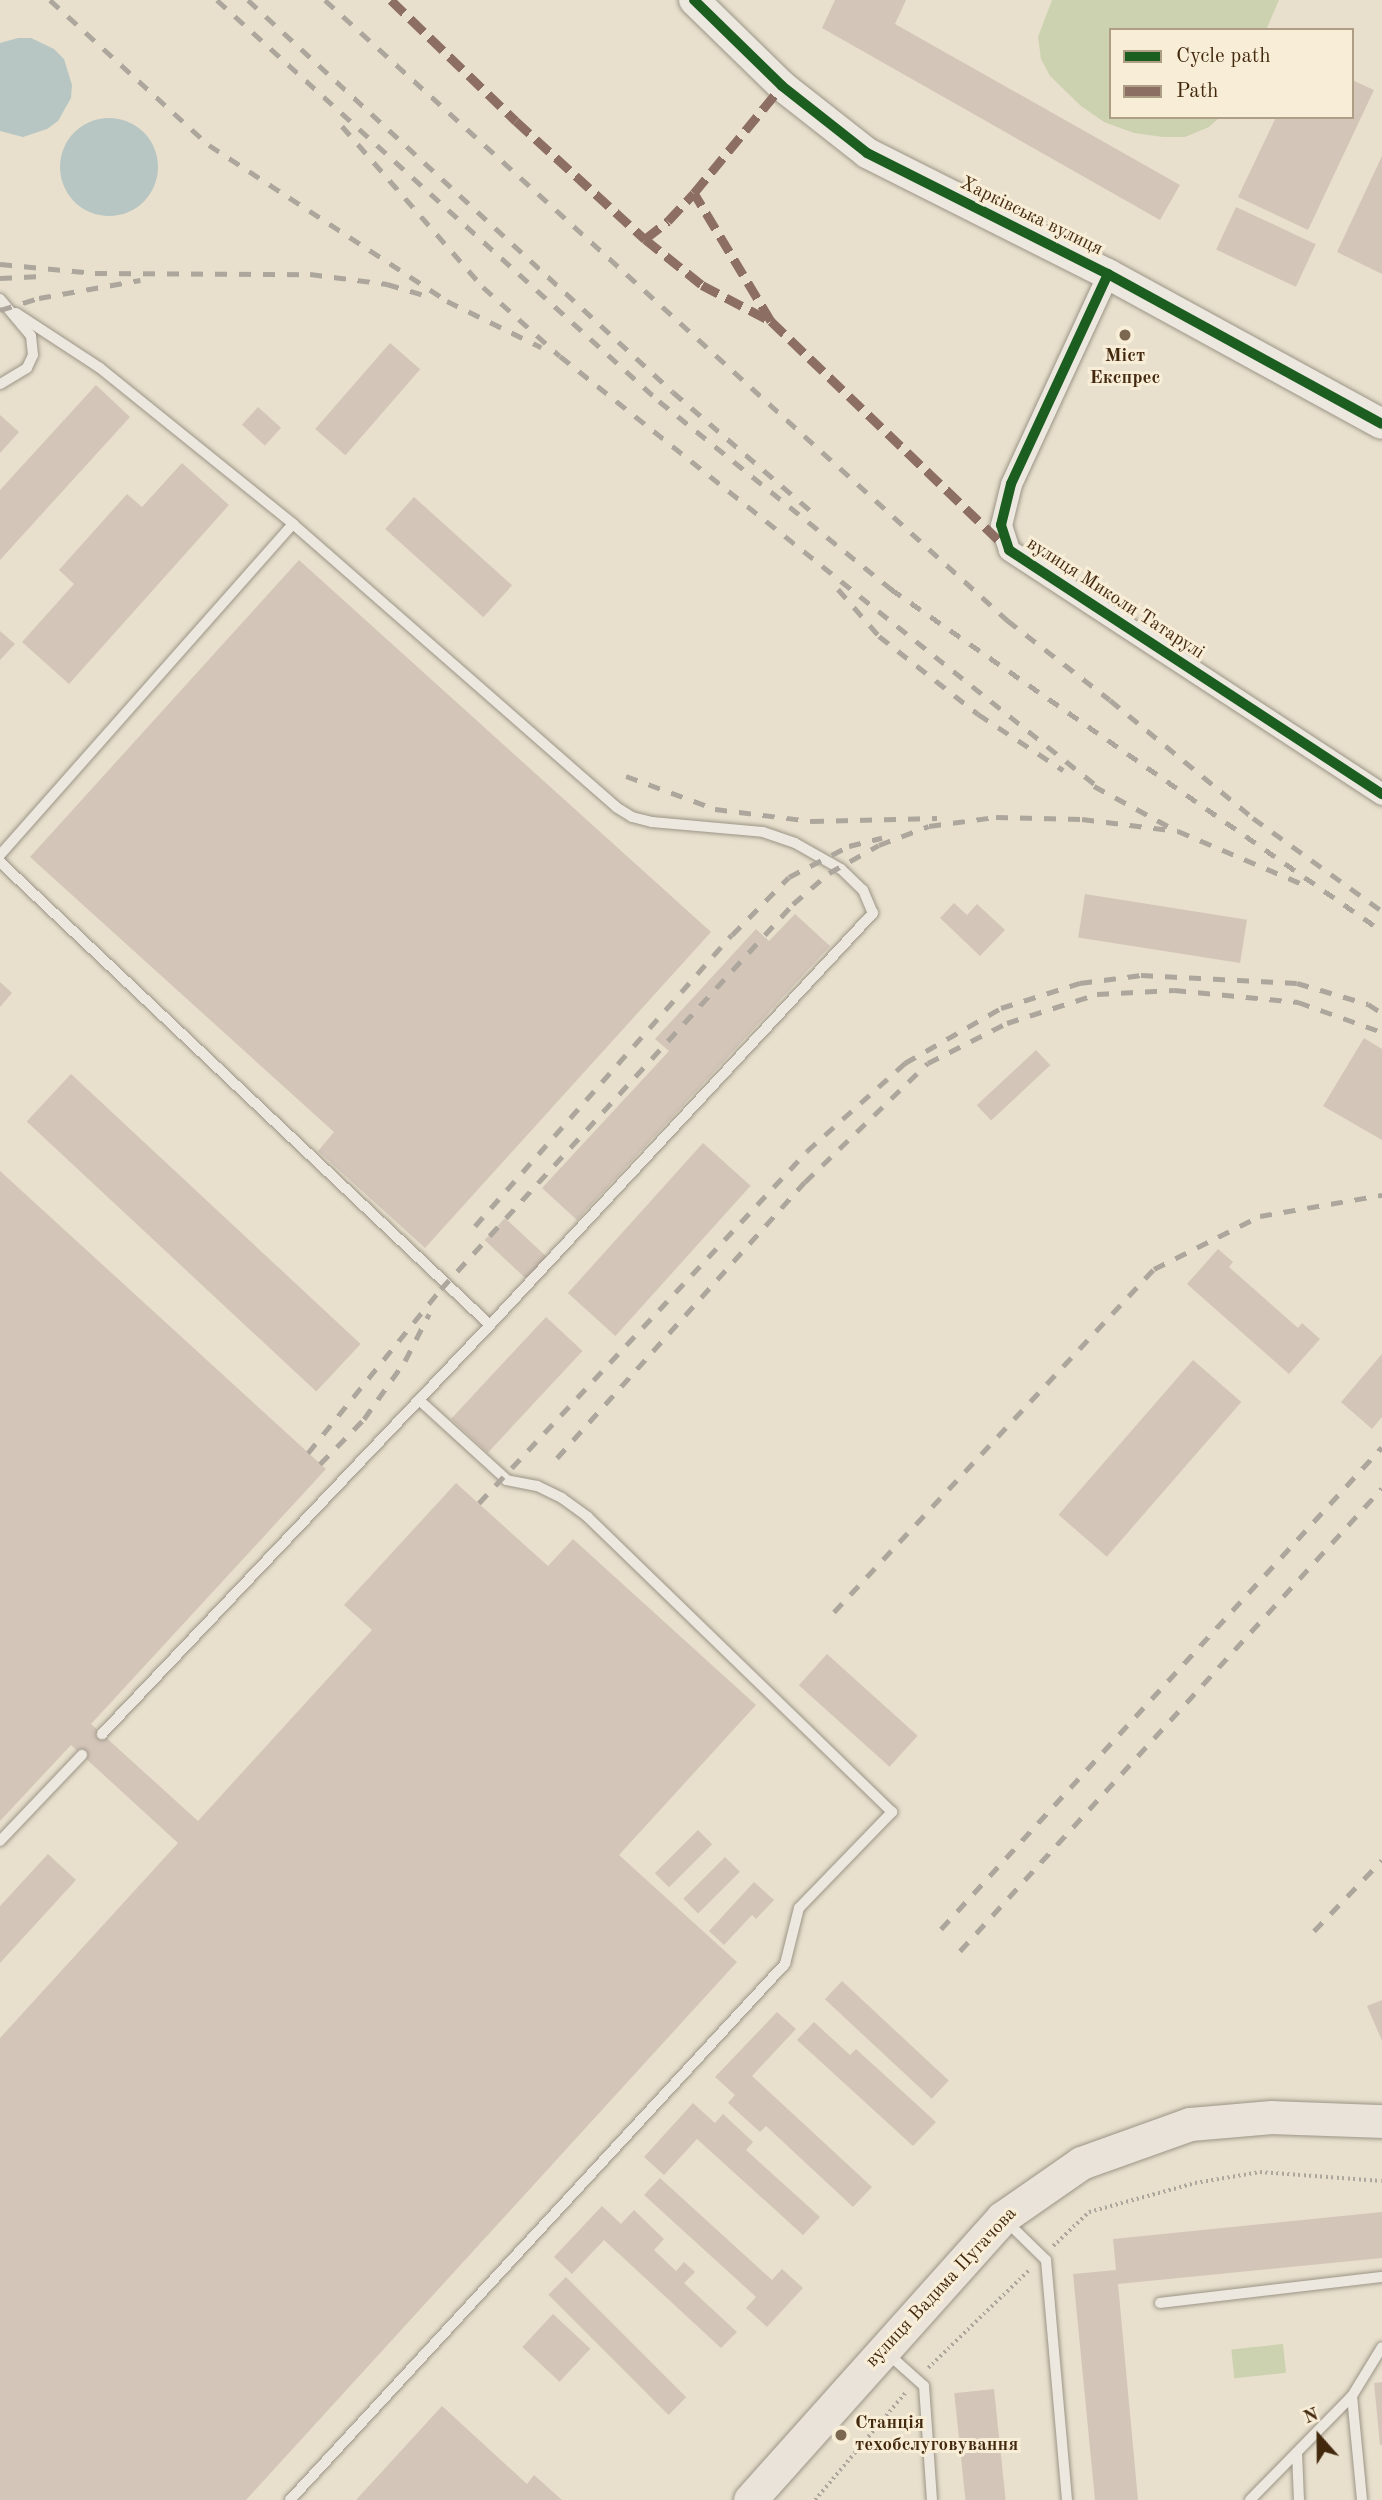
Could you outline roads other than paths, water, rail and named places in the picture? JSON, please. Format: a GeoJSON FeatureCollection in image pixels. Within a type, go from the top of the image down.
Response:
{"type":"FeatureCollection","features":[{"type":"Feature","properties":{"kind":"main road","name":"вулиця Вадима Пугачова"},"geometry":{"type":"LineString","coordinates":[[750,2500],[1002,2218],[1081,2164],[1190,2124],[1272,2117],[1382,2121]]}},
{"type":"Feature","properties":{"kind":"street","name":"Харківська вулиця"},"geometry":{"type":"LineString","coordinates":[[694,0],[782,86],[867,153],[1108,274],[1382,425]]}},
{"type":"Feature","properties":{"kind":"street","name":"вулиця Миколи Татарулі"},"geometry":{"type":"LineString","coordinates":[[1108,274],[1011,484],[1001,525],[1009,550],[1382,794]]}},
{"type":"Feature","properties":{"kind":"lane"},"geometry":{"type":"LineString","coordinates":[[0,299],[16,313],[100,368],[293,524],[616,807],[632,817],[652,822],[763,832],[794,843],[841,869],[863,890],[873,914],[490,1325],[102,1734]]}},
{"type":"Feature","properties":{"kind":"lane"},"geometry":{"type":"LineString","coordinates":[[0,384],[27,368],[33,355],[31,336],[16,313]]}},
{"type":"Feature","properties":{"kind":"lane"},"geometry":{"type":"LineString","coordinates":[[0,855],[293,524]]}},
{"type":"Feature","properties":{"kind":"lane"},"geometry":{"type":"LineString","coordinates":[[0,862],[490,1325]]}},
{"type":"Feature","properties":{"kind":"lane"},"geometry":{"type":"LineString","coordinates":[[290,2500],[785,1964],[799,1908],[892,1812],[588,1517],[554,1494],[507,1479],[419,1400]]}},
{"type":"Feature","properties":{"kind":"lane"},"geometry":{"type":"LineString","coordinates":[[0,1841],[82,1755]]}},
{"type":"Feature","properties":{"kind":"lane"},"geometry":{"type":"LineString","coordinates":[[1002,2218],[1046,2260],[1067,2500]]}},
{"type":"Feature","properties":{"kind":"lane"},"geometry":{"type":"LineString","coordinates":[[1160,2303],[1382,2277]]}},
{"type":"Feature","properties":{"kind":"lane"},"geometry":{"type":"LineString","coordinates":[[1250,2500],[1352,2396],[1382,2347]]}},
{"type":"Feature","properties":{"kind":"lane"},"geometry":{"type":"LineString","coordinates":[[884,2350],[924,2386],[932,2500]]}},
{"type":"Feature","properties":{"kind":"lane"},"geometry":{"type":"LineString","coordinates":[[1352,2396],[1362,2500]]}},
{"type":"Feature","properties":{"kind":"lane"},"geometry":{"type":"LineString","coordinates":[[1297,2453],[1299,2500]]}},
{"type":"Feature","properties":{"kind":"railway"},"geometry":{"type":"LineString","coordinates":[[50,0],[209,145],[447,301],[541,347]]}},
{"type":"Feature","properties":{"kind":"railway"},"geometry":{"type":"LineString","coordinates":[[217,0],[659,401],[891,589],[1382,931]]}},
{"type":"Feature","properties":{"kind":"railway"},"geometry":{"type":"LineString","coordinates":[[248,0],[673,392],[813,513]]}},
{"type":"Feature","properties":{"kind":"railway"},"geometry":{"type":"LineString","coordinates":[[325,0],[1007,620],[1110,700],[1253,818],[1382,911]]}},
{"type":"Feature","properties":{"kind":"railway"},"geometry":{"type":"LineString","coordinates":[[342,126],[483,287],[560,356],[1102,790]]}},
{"type":"Feature","properties":{"kind":"railway"},"geometry":{"type":"LineString","coordinates":[[0,264],[95,273],[310,274],[387,284],[431,297]]}},
{"type":"Feature","properties":{"kind":"railway"},"geometry":{"type":"LineString","coordinates":[[0,278],[42,276]]}},
{"type":"Feature","properties":{"kind":"railway"},"geometry":{"type":"LineString","coordinates":[[0,310],[39,298],[140,280]]}},
{"type":"Feature","properties":{"kind":"railway"},"geometry":{"type":"LineString","coordinates":[[838,589],[879,636],[978,714],[1063,770]]}},
{"type":"Feature","properties":{"kind":"railway"},"geometry":{"type":"LineString","coordinates":[[626,776],[715,809],[812,821],[937,818]]}},
{"type":"Feature","properties":{"kind":"railway"},"geometry":{"type":"LineString","coordinates":[[1094,786],[1168,826]]}},
{"type":"Feature","properties":{"kind":"railway"},"geometry":{"type":"LineString","coordinates":[[308,1453],[441,1289],[793,904],[829,873],[879,845],[929,826],[996,817],[1082,819],[1178,831],[1302,884]]}},
{"type":"Feature","properties":{"kind":"railway"},"geometry":{"type":"LineString","coordinates":[[475,1226],[732,935],[789,877],[849,846],[882,838]]}},
{"type":"Feature","properties":{"kind":"railway"},"geometry":{"type":"LineString","coordinates":[[479,1503],[807,1151],[905,1063],[1001,1008],[1080,983],[1141,975],[1297,983],[1368,1004],[1382,1013]]}},
{"type":"Feature","properties":{"kind":"railway"},"geometry":{"type":"LineString","coordinates":[[557,1458],[805,1182],[928,1063],[1007,1023],[1097,994],[1174,990],[1298,1002],[1382,1032]]}},
{"type":"Feature","properties":{"kind":"railway"},"geometry":{"type":"LineString","coordinates":[[834,1612],[1154,1269],[1260,1216],[1382,1195]]}},
{"type":"Feature","properties":{"kind":"railway"},"geometry":{"type":"LineString","coordinates":[[320,1464],[364,1419],[405,1361],[429,1314]]}},
{"type":"Feature","properties":{"kind":"railway"},"geometry":{"type":"LineString","coordinates":[[941,1929],[1382,1447]]}},
{"type":"Feature","properties":{"kind":"railway"},"geometry":{"type":"LineString","coordinates":[[960,1951],[1382,1488]]}},
{"type":"Feature","properties":{"kind":"railway"},"geometry":{"type":"LineString","coordinates":[[1314,1931],[1382,1860]]}},
{"type":"Feature","properties":{"kind":"place","name":"Міст Експрес"},"geometry":{"type":"Point","coordinates":[1125,335]}},
{"type":"Feature","properties":{"kind":"place","name":"Станція техобслуговування"},"geometry":{"type":"Point","coordinates":[841,2435]}}]}
